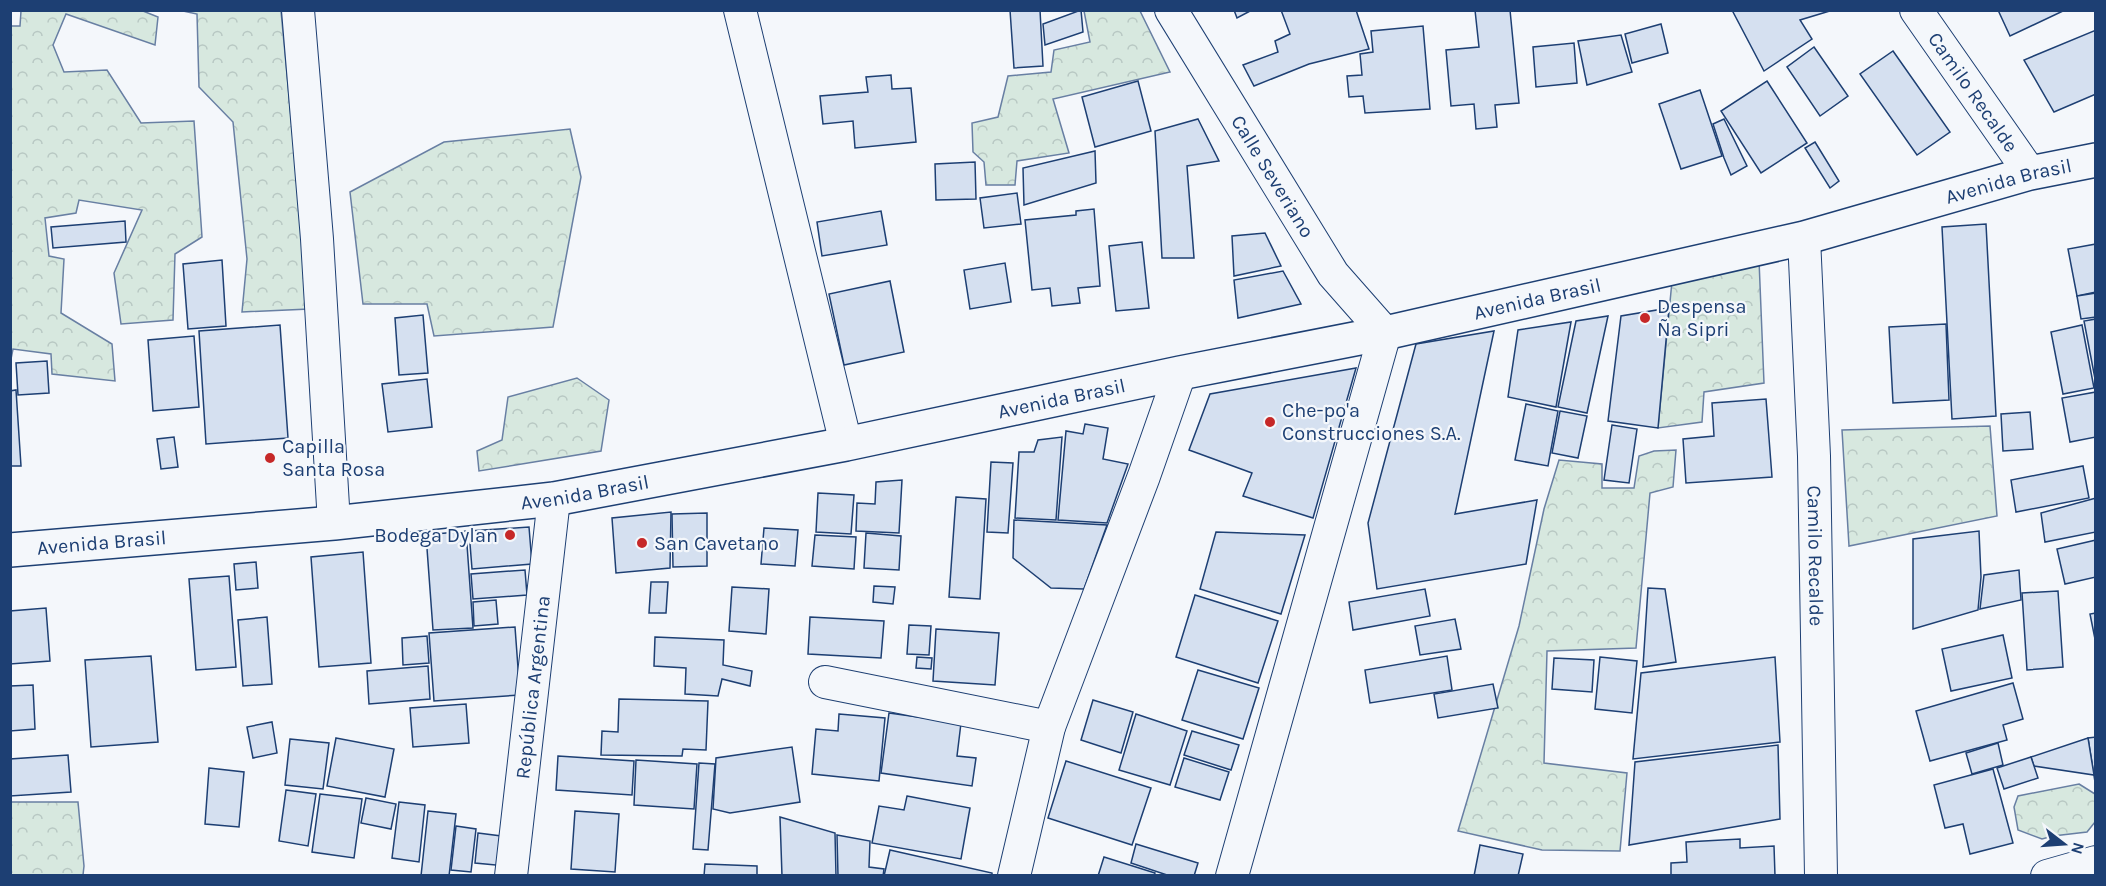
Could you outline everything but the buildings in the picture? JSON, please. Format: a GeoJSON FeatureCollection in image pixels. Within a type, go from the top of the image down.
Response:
{"type":"FeatureCollection","features":[{"type":"Feature","properties":{"kind":"street"},"geometry":{"type":"LineString","coordinates":[[298,10],[317,239],[334,523]]}},
{"type":"Feature","properties":{"kind":"street"},"geometry":{"type":"LineString","coordinates":[[740,10],[846,444]]}},
{"type":"Feature","properties":{"kind":"street","name":"Calle Severiano"},"geometry":{"type":"LineString","coordinates":[[1171,10],[1333,274],[1385,333]]}},
{"type":"Feature","properties":{"kind":"street","name":"Camilo Recalde"},"geometry":{"type":"LineString","coordinates":[[1916,10],[2030,173]]}},
{"type":"Feature","properties":{"kind":"street","name":"Avenida Brasil"},"geometry":{"type":"LineString","coordinates":[[10,550],[334,523],[554,499],[846,444],[1180,373],[1385,333],[1804,238],[2030,173],[2096,160]]}},
{"type":"Feature","properties":{"kind":"street","name":"Camilo Recalde"},"geometry":{"type":"LineString","coordinates":[[1804,238],[1814,456],[1821,876]]}},
{"type":"Feature","properties":{"kind":"street"},"geometry":{"type":"LineString","coordinates":[[1232,876],[1385,333]]}},
{"type":"Feature","properties":{"kind":"street"},"geometry":{"type":"LineString","coordinates":[[1014,876],[1049,727],[1144,476],[1180,373]]}},
{"type":"Feature","properties":{"kind":"street","name":"República Argentina"},"geometry":{"type":"LineString","coordinates":[[511,876],[554,499]]}},
{"type":"Feature","properties":{"kind":"street"},"geometry":{"type":"LineString","coordinates":[[825,682],[1049,727]]}},
{"type":"Feature","properties":{"kind":"street"},"geometry":{"type":"LineString","coordinates":[[2047,876],[2096,862]]}},
{"type":"Feature","properties":{"kind":"green space"},"geometry":{"type":"Polygon","coordinates":[[[21,11],[143,11],[158,17],[155,45],[66,14],[53,45],[64,72],[107,70],[141,123],[194,121],[202,237],[175,254],[173,320],[121,324],[114,273],[142,210],[79,200],[76,213],[45,218],[49,256],[64,259],[61,313],[112,344],[115,381],[52,374],[51,354],[13,349],[11,359],[10,26],[20,26],[21,11]]]}},
{"type":"Feature","properties":{"kind":"green space"},"geometry":{"type":"Polygon","coordinates":[[[183,11],[281,11],[309,309],[242,312],[247,259],[233,122],[199,87],[197,14],[183,11]]]}},
{"type":"Feature","properties":{"kind":"green space"},"geometry":{"type":"Polygon","coordinates":[[[1084,11],[1140,11],[1170,72],[1053,99],[1069,153],[1017,161],[1015,185],[986,185],[984,162],[973,152],[972,123],[998,117],[1008,76],[1051,72],[1054,50],[1090,42],[1084,11]]]}},
{"type":"Feature","properties":{"kind":"green space"},"geometry":{"type":"Polygon","coordinates":[[[570,129],[581,177],[553,327],[434,336],[427,304],[363,304],[350,192],[444,142],[570,129]]]}},
{"type":"Feature","properties":{"kind":"green space"},"geometry":{"type":"Polygon","coordinates":[[[1759,260],[1764,383],[1704,392],[1702,422],[1658,428],[1672,281],[1759,260]]]}},
{"type":"Feature","properties":{"kind":"green space"},"geometry":{"type":"Polygon","coordinates":[[[577,378],[609,400],[601,451],[479,471],[477,451],[502,440],[508,397],[577,378]]]}},
{"type":"Feature","properties":{"kind":"green space"},"geometry":{"type":"Polygon","coordinates":[[[1990,426],[1997,516],[1849,546],[1842,430],[1990,426]]]}},
{"type":"Feature","properties":{"kind":"green space"},"geometry":{"type":"Polygon","coordinates":[[[1676,450],[1673,487],[1650,493],[1636,648],[1547,651],[1544,763],[1627,773],[1620,851],[1542,850],[1458,831],[1519,626],[1544,509],[1559,460],[1602,464],[1602,488],[1634,488],[1639,456],[1654,451],[1676,450]]]}},
{"type":"Feature","properties":{"kind":"green space"},"geometry":{"type":"Polygon","coordinates":[[[2079,784],[2095,794],[2095,822],[2087,832],[2042,839],[2018,830],[2014,807],[2018,796],[2079,784]]]}},
{"type":"Feature","properties":{"kind":"green space"},"geometry":{"type":"Polygon","coordinates":[[[11,802],[78,802],[83,875],[11,875],[11,802]]]}},
{"type":"Feature","properties":{"kind":"place","name":"Despensa Ña Sipri"},"geometry":{"type":"Point","coordinates":[1645,318]}},
{"type":"Feature","properties":{"kind":"place","name":"Che-po'a Construcciones S.A."},"geometry":{"type":"Point","coordinates":[1270,422]}},
{"type":"Feature","properties":{"kind":"place","name":"Capilla Santa Rosa"},"geometry":{"type":"Point","coordinates":[270,458]}},
{"type":"Feature","properties":{"kind":"place","name":"Bodega Dylan"},"geometry":{"type":"Point","coordinates":[510,535]}},
{"type":"Feature","properties":{"kind":"place","name":"San Cavetano"},"geometry":{"type":"Point","coordinates":[642,543]}}]}
